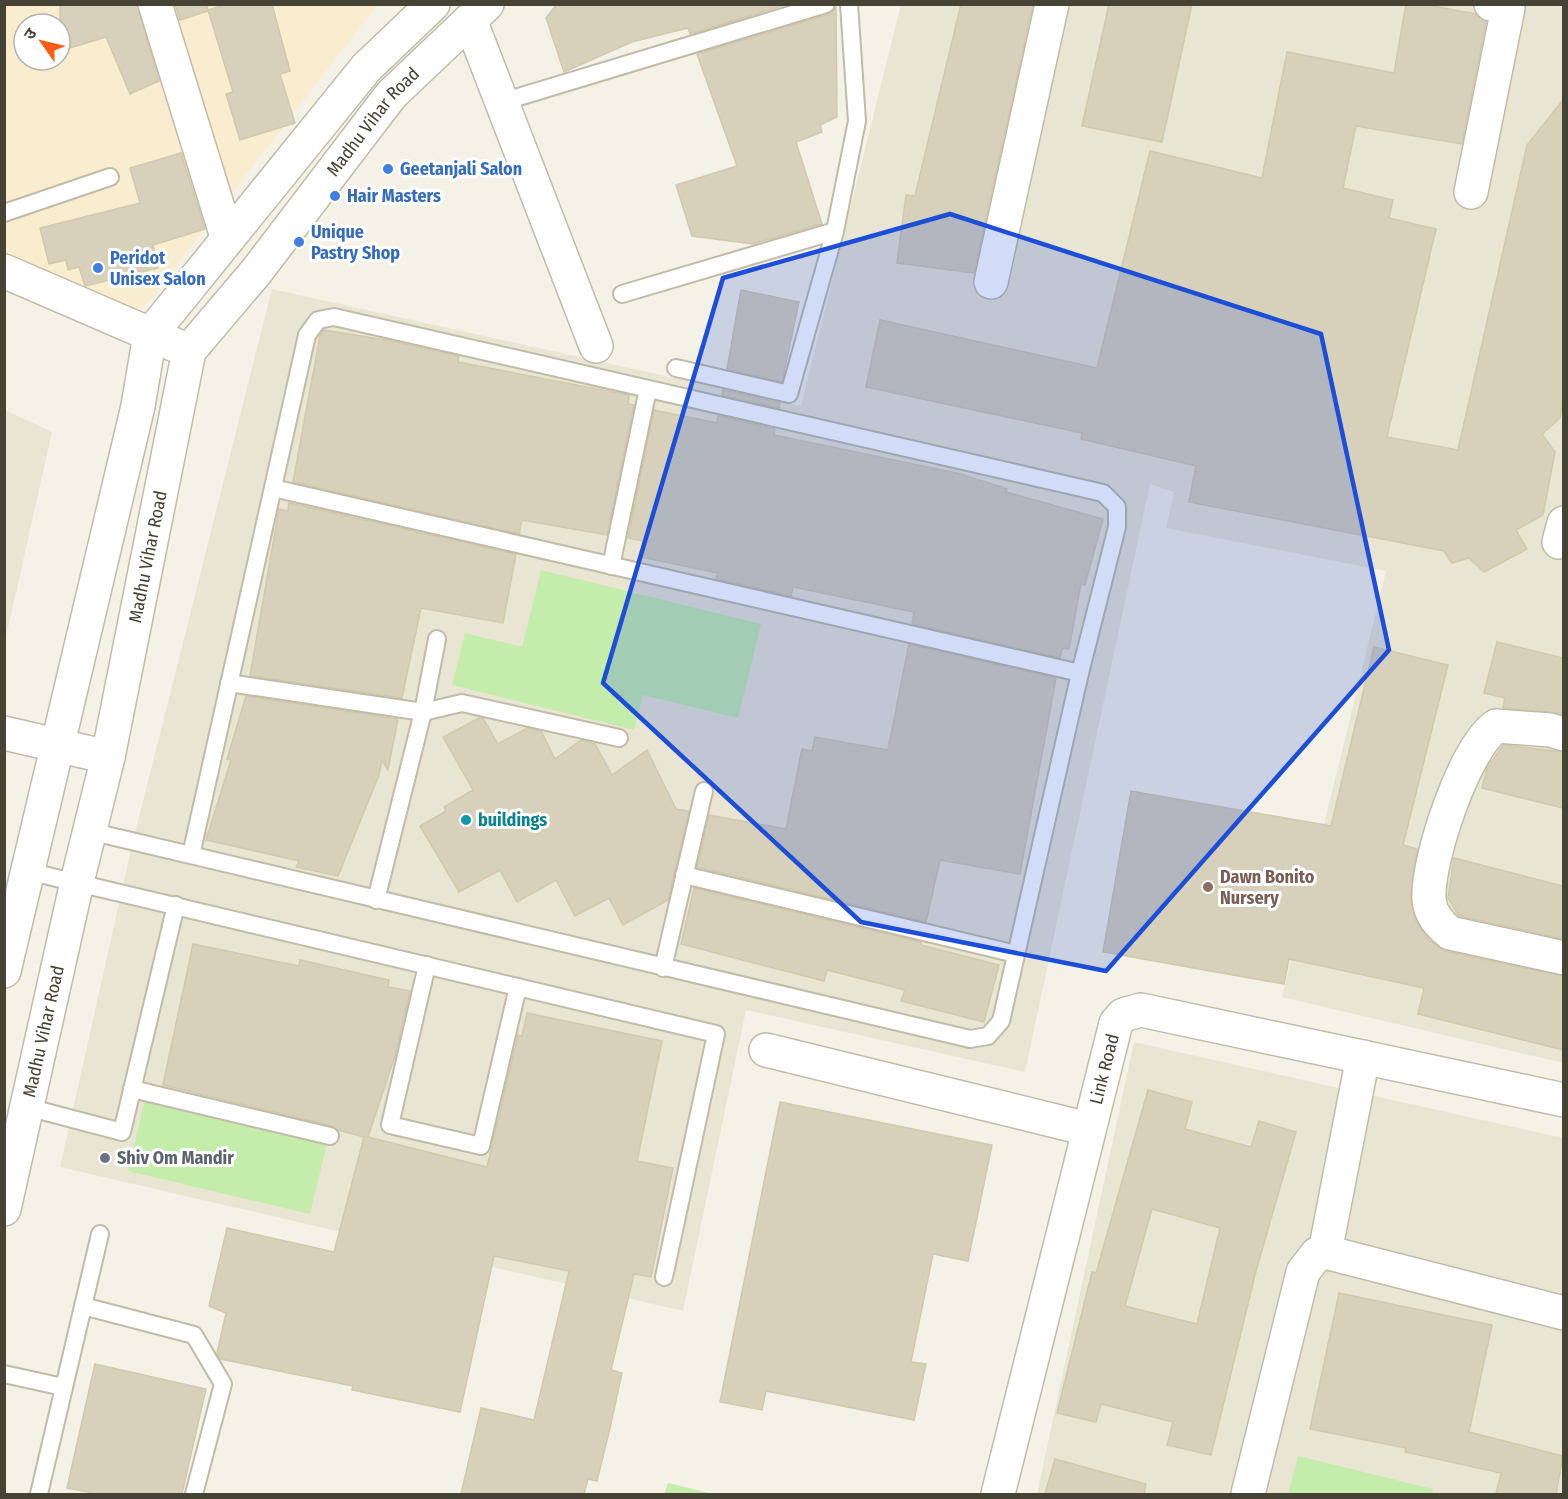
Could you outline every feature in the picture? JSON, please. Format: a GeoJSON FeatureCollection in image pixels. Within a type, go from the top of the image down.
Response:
{"type":"FeatureCollection","features":[{"type":"Feature","properties":{"kind":"street"},"geometry":{"type":"LineString","coordinates":[[155,4],[227,237]]}},
{"type":"Feature","properties":{"kind":"street","name":"Madhu Vihar Road"},"geometry":{"type":"LineString","coordinates":[[4,971],[138,406],[150,334],[366,68],[433,4]]}},
{"type":"Feature","properties":{"kind":"street"},"geometry":{"type":"LineString","coordinates":[[991,282],[1052,4]]}},
{"type":"Feature","properties":{"kind":"street"},"geometry":{"type":"LineString","coordinates":[[1471,192],[1508,8],[1491,4]]}},
{"type":"Feature","properties":{"kind":"street"},"geometry":{"type":"LineString","coordinates":[[478,12],[502,102],[596,346]]}},
{"type":"Feature","properties":{"kind":"street","name":"Madhu Vihar Road"},"geometry":{"type":"LineString","coordinates":[[4,1209],[77,882],[108,757],[189,351],[256,272],[391,95],[478,12]]}},
{"type":"Feature","properties":{"kind":"street"},"geometry":{"type":"LineString","coordinates":[[4,271],[189,351]]}},
{"type":"Feature","properties":{"kind":"street"},"geometry":{"type":"LineString","coordinates":[[1563,734],[1550,730],[1496,726],[1486,733],[1454,794],[1445,818],[1429,900],[1437,922],[1450,933],[1563,958]]}},
{"type":"Feature","properties":{"kind":"street"},"geometry":{"type":"LineString","coordinates":[[4,733],[108,757]]}},
{"type":"Feature","properties":{"kind":"street","name":"Link Road"},"geometry":{"type":"LineString","coordinates":[[998,1494],[1088,1129],[1116,1023],[1123,1015],[1141,1010],[1563,1100]]}},
{"type":"Feature","properties":{"kind":"street"},"geometry":{"type":"LineString","coordinates":[[766,1050],[1088,1129]]}},
{"type":"Feature","properties":{"kind":"street"},"geometry":{"type":"LineString","coordinates":[[1325,1252],[1363,1058]]}},
{"type":"Feature","properties":{"kind":"street"},"geometry":{"type":"LineString","coordinates":[[1248,1494],[1303,1272],[1310,1260],[1325,1252],[1563,1313]]}},
{"type":"Feature","properties":{"kind":"lane"},"geometry":{"type":"LineString","coordinates":[[502,102],[826,4]]}},
{"type":"Feature","properties":{"kind":"lane"},"geometry":{"type":"LineString","coordinates":[[676,368],[789,394],[834,231],[857,121],[849,4]]}},
{"type":"Feature","properties":{"kind":"lane"},"geometry":{"type":"LineString","coordinates":[[4,213],[110,177]]}},
{"type":"Feature","properties":{"kind":"lane"},"geometry":{"type":"LineString","coordinates":[[622,294],[834,231]]}},
{"type":"Feature","properties":{"kind":"lane"},"geometry":{"type":"LineString","coordinates":[[89,831],[663,968],[970,1039],[988,1036],[1001,1021],[1080,673],[1117,527],[1117,507],[1103,493],[334,317],[318,320],[307,335],[190,855]]}},
{"type":"Feature","properties":{"kind":"lane"},"geometry":{"type":"LineString","coordinates":[[611,566],[648,389]]}},
{"type":"Feature","properties":{"kind":"lane"},"geometry":{"type":"LineString","coordinates":[[273,488],[1080,673]]}},
{"type":"Feature","properties":{"kind":"lane"},"geometry":{"type":"LineString","coordinates":[[376,900],[423,712],[437,639]]}},
{"type":"Feature","properties":{"kind":"lane"},"geometry":{"type":"LineString","coordinates":[[229,683],[423,712],[462,703],[619,738]]}},
{"type":"Feature","properties":{"kind":"lane"},"geometry":{"type":"LineString","coordinates":[[663,968],[704,791]]}},
{"type":"Feature","properties":{"kind":"lane"},"geometry":{"type":"LineString","coordinates":[[27,871],[716,1034],[664,1277]]}},
{"type":"Feature","properties":{"kind":"lane"},"geometry":{"type":"LineString","coordinates":[[684,875],[1016,954]]}},
{"type":"Feature","properties":{"kind":"lane"},"geometry":{"type":"LineString","coordinates":[[27,1107],[122,1132],[176,905]]}},
{"type":"Feature","properties":{"kind":"lane"},"geometry":{"type":"LineString","coordinates":[[428,965],[390,1125],[402,1128],[482,1146],[518,987]]}},
{"type":"Feature","properties":{"kind":"lane"},"geometry":{"type":"LineString","coordinates":[[132,1089],[330,1136]]}},
{"type":"Feature","properties":{"kind":"lane"},"geometry":{"type":"LineString","coordinates":[[39,1494],[100,1234]]}},
{"type":"Feature","properties":{"kind":"lane"},"geometry":{"type":"LineString","coordinates":[[82,1306],[194,1335],[223,1384],[194,1494]]}},
{"type":"Feature","properties":{"kind":"lane"},"geometry":{"type":"LineString","coordinates":[[4,1374],[63,1387]]}},
{"type":"Feature","properties":{"kind":"highlighted area"},"geometry":{"type":"Polygon","coordinates":[[[950,214],[1321,334],[1389,650],[1106,971],[861,922],[603,683],[723,278],[950,214]]]}},
{"type":"Feature","properties":{"kind":"shaded area"},"geometry":{"type":"Polygon","coordinates":[[[5,5],[377,5],[142,310],[5,265],[5,5]]]}},
{"type":"Feature","properties":{"kind":"shaded area"},"geometry":{"type":"Polygon","coordinates":[[[901,5],[1563,5],[1563,1063],[1282,997],[1386,571],[1166,528],[1174,492],[1150,484],[1025,1072],[746,1010],[683,1311],[60,1167],[133,841],[272,289],[801,406],[901,5]]]}},
{"type":"Feature","properties":{"kind":"shaded area"},"geometry":{"type":"Polygon","coordinates":[[[5,410],[52,432],[5,641],[5,410]]]}},
{"type":"Feature","properties":{"kind":"shaded area"},"geometry":{"type":"Polygon","coordinates":[[[1134,1042],[1563,1138],[1563,1494],[1037,1494],[1134,1042]]]}},
{"type":"Feature","properties":{"kind":"green space"},"geometry":{"type":"Polygon","coordinates":[[[541,570],[761,624],[738,718],[643,695],[634,730],[452,685],[465,633],[522,647],[541,570]]]}},
{"type":"Feature","properties":{"kind":"green space"},"geometry":{"type":"Polygon","coordinates":[[[146,1096],[328,1139],[310,1214],[128,1171],[146,1096]]]}},
{"type":"Feature","properties":{"kind":"green space"},"geometry":{"type":"Polygon","coordinates":[[[1298,1456],[1433,1489],[1432,1494],[1288,1494],[1298,1456]]]}},
{"type":"Feature","properties":{"kind":"green space"},"geometry":{"type":"Polygon","coordinates":[[[668,1483],[713,1494],[664,1494],[668,1483]]]}},
{"type":"Feature","properties":{"kind":"building"},"geometry":{"type":"Polygon","coordinates":[[[60,4],[137,4],[159,81],[130,94],[106,37],[72,47],[72,12],[60,12],[60,4]]]}},
{"type":"Feature","properties":{"kind":"building"},"geometry":{"type":"Polygon","coordinates":[[[175,4],[207,4],[208,11],[180,20],[175,4]]]}},
{"type":"Feature","properties":{"kind":"building"},"geometry":{"type":"Polygon","coordinates":[[[227,4],[272,4],[290,71],[280,74],[295,123],[240,140],[226,94],[233,92],[208,10],[227,4]]]}},
{"type":"Feature","properties":{"kind":"building"},"geometry":{"type":"Polygon","coordinates":[[[557,4],[788,4],[690,34],[688,28],[632,42],[564,72],[546,18],[557,4]]]}},
{"type":"Feature","properties":{"kind":"building"},"geometry":{"type":"Polygon","coordinates":[[[961,4],[1033,4],[974,273],[897,263],[906,195],[915,196],[961,4]]]}},
{"type":"Feature","properties":{"kind":"building"},"geometry":{"type":"Polygon","coordinates":[[[1109,4],[1192,4],[1162,142],[1082,126],[1109,4]]]}},
{"type":"Feature","properties":{"kind":"building"},"geometry":{"type":"Polygon","coordinates":[[[1406,4],[1422,4],[1476,14],[1486,22],[1462,144],[1356,126],[1343,188],[1393,200],[1389,218],[1436,229],[1387,437],[1458,450],[1527,145],[1563,100],[1563,400],[1560,418],[1542,434],[1555,452],[1543,515],[1516,530],[1527,549],[1484,572],[1469,558],[1452,563],[1444,551],[1189,502],[1196,466],[1081,439],[1082,433],[866,387],[880,320],[1097,368],[1150,151],[1262,178],[1287,52],[1394,73],[1406,4]]]}},
{"type":"Feature","properties":{"kind":"building"},"geometry":{"type":"Polygon","coordinates":[[[836,8],[837,117],[820,125],[822,132],[796,142],[822,224],[753,244],[692,236],[676,185],[737,166],[697,54],[829,14],[836,8]]]}},
{"type":"Feature","properties":{"kind":"building"},"geometry":{"type":"Polygon","coordinates":[[[181,153],[205,229],[153,245],[158,268],[85,286],[79,267],[68,270],[66,260],[49,264],[40,228],[140,203],[130,168],[181,153]]]}},
{"type":"Feature","properties":{"kind":"building"},"geometry":{"type":"Polygon","coordinates":[[[741,290],[799,302],[782,382],[727,369],[741,290]]]}},
{"type":"Feature","properties":{"kind":"building"},"geometry":{"type":"Polygon","coordinates":[[[324,330],[386,340],[459,356],[458,362],[629,395],[628,404],[634,405],[607,535],[522,520],[519,534],[293,482],[320,336],[324,330]]]}},
{"type":"Feature","properties":{"kind":"building"},"geometry":{"type":"Polygon","coordinates":[[[723,390],[780,403],[779,408],[722,395],[723,390]]]}},
{"type":"Feature","properties":{"kind":"building"},"geometry":{"type":"Polygon","coordinates":[[[654,410],[717,423],[718,416],[775,429],[774,435],[961,474],[1007,489],[1006,492],[1103,519],[1085,585],[1081,584],[1069,649],[1062,648],[1060,658],[912,624],[914,612],[793,587],[791,596],[716,579],[718,573],[640,557],[643,541],[628,538],[654,410]]]}},
{"type":"Feature","properties":{"kind":"building"},"geometry":{"type":"Polygon","coordinates":[[[289,503],[516,554],[503,623],[421,608],[402,698],[250,676],[279,509],[288,511],[289,503]]]}},
{"type":"Feature","properties":{"kind":"building"},"geometry":{"type":"Polygon","coordinates":[[[1497,642],[1563,658],[1563,714],[1503,708],[1505,698],[1484,693],[1497,642]]]}},
{"type":"Feature","properties":{"kind":"building"},"geometry":{"type":"Polygon","coordinates":[[[909,644],[1056,678],[1020,874],[940,860],[926,922],[697,867],[709,815],[786,829],[802,749],[812,751],[815,737],[888,750],[909,644]]]}},
{"type":"Feature","properties":{"kind":"building"},"geometry":{"type":"Polygon","coordinates":[[[1374,647],[1448,665],[1403,845],[1417,849],[1410,898],[1416,922],[1429,940],[1445,951],[1563,976],[1563,1050],[1418,1014],[1424,988],[1289,959],[1284,984],[1103,952],[1131,791],[1331,826],[1374,647]]]}},
{"type":"Feature","properties":{"kind":"building"},"geometry":{"type":"Polygon","coordinates":[[[246,696],[398,719],[388,770],[382,760],[379,775],[338,876],[296,867],[299,861],[206,840],[231,760],[227,759],[246,696]]]}},
{"type":"Feature","properties":{"kind":"building","name":"buildings"},"geometry":{"type":"Polygon","coordinates":[[[483,718],[498,744],[527,728],[541,731],[555,759],[581,740],[595,744],[612,775],[647,750],[676,809],[689,811],[668,900],[623,925],[609,898],[575,916],[556,880],[517,902],[500,870],[459,892],[420,826],[446,811],[444,807],[473,790],[443,737],[483,718]]]}},
{"type":"Feature","properties":{"kind":"building"},"geometry":{"type":"Polygon","coordinates":[[[1503,745],[1563,752],[1563,808],[1482,788],[1487,768],[1503,745]]]}},
{"type":"Feature","properties":{"kind":"building"},"geometry":{"type":"Polygon","coordinates":[[[1454,858],[1563,886],[1563,939],[1459,916],[1448,898],[1454,858]]]}},
{"type":"Feature","properties":{"kind":"building"},"geometry":{"type":"Polygon","coordinates":[[[694,888],[921,942],[921,945],[999,965],[984,1022],[901,1001],[905,990],[827,970],[824,981],[681,944],[694,888]]]}},
{"type":"Feature","properties":{"kind":"building"},"geometry":{"type":"Polygon","coordinates":[[[193,944],[299,966],[300,960],[389,980],[388,987],[410,991],[395,1056],[368,1137],[487,1167],[518,1035],[522,1036],[527,1013],[662,1041],[637,1161],[673,1168],[651,1277],[634,1274],[611,1370],[622,1373],[610,1428],[597,1481],[588,1479],[584,1494],[461,1494],[481,1408],[534,1420],[569,1271],[494,1256],[460,1412],[352,1390],[353,1386],[220,1359],[217,1353],[226,1313],[209,1306],[227,1228],[334,1252],[364,1137],[338,1130],[332,1126],[163,1085],[193,944]]]}},
{"type":"Feature","properties":{"kind":"building"},"geometry":{"type":"Polygon","coordinates":[[[1148,1090],[1192,1102],[1185,1129],[1251,1147],[1259,1121],[1296,1132],[1256,1271],[1211,1455],[1167,1445],[1173,1422],[1101,1404],[1096,1422],[1057,1413],[1092,1272],[1096,1273],[1148,1090]],[[1152,1209],[1125,1306],[1197,1324],[1220,1228],[1152,1209]]]}},
{"type":"Feature","properties":{"kind":"building"},"geometry":{"type":"Polygon","coordinates":[[[780,1102],[992,1145],[968,1261],[933,1254],[911,1362],[926,1364],[914,1420],[766,1391],[762,1410],[720,1402],[780,1102]]]}},
{"type":"Feature","properties":{"kind":"building"},"geometry":{"type":"Polygon","coordinates":[[[1339,1293],[1492,1325],[1469,1432],[1563,1456],[1556,1494],[1496,1494],[1501,1473],[1405,1452],[1406,1448],[1310,1429],[1339,1293]]]}},
{"type":"Feature","properties":{"kind":"building"},"geometry":{"type":"Polygon","coordinates":[[[95,1364],[206,1389],[182,1494],[97,1494],[67,1488],[95,1364]]]}},
{"type":"Feature","properties":{"kind":"building"},"geometry":{"type":"Polygon","coordinates":[[[1055,1459],[1146,1484],[1144,1494],[1045,1494],[1055,1459]]]}},
{"type":"Feature","properties":{"kind":"place","name":"Geetanjali Salon"},"geometry":{"type":"Point","coordinates":[388,169]}},
{"type":"Feature","properties":{"kind":"place","name":"Hair Masters"},"geometry":{"type":"Point","coordinates":[335,196]}},
{"type":"Feature","properties":{"kind":"place","name":"Unique Pastry Shop"},"geometry":{"type":"Point","coordinates":[299,242]}},
{"type":"Feature","properties":{"kind":"place","name":"Peridot Unisex Salon"},"geometry":{"type":"Point","coordinates":[98,268]}},
{"type":"Feature","properties":{"kind":"place","name":"buildings"},"geometry":{"type":"Point","coordinates":[466,820]}},
{"type":"Feature","properties":{"kind":"place","name":"Dawn Bonito Nursery"},"geometry":{"type":"Point","coordinates":[1208,887]}},
{"type":"Feature","properties":{"kind":"place","name":"Shiv Om Mandir"},"geometry":{"type":"Point","coordinates":[105,1158]}}]}
